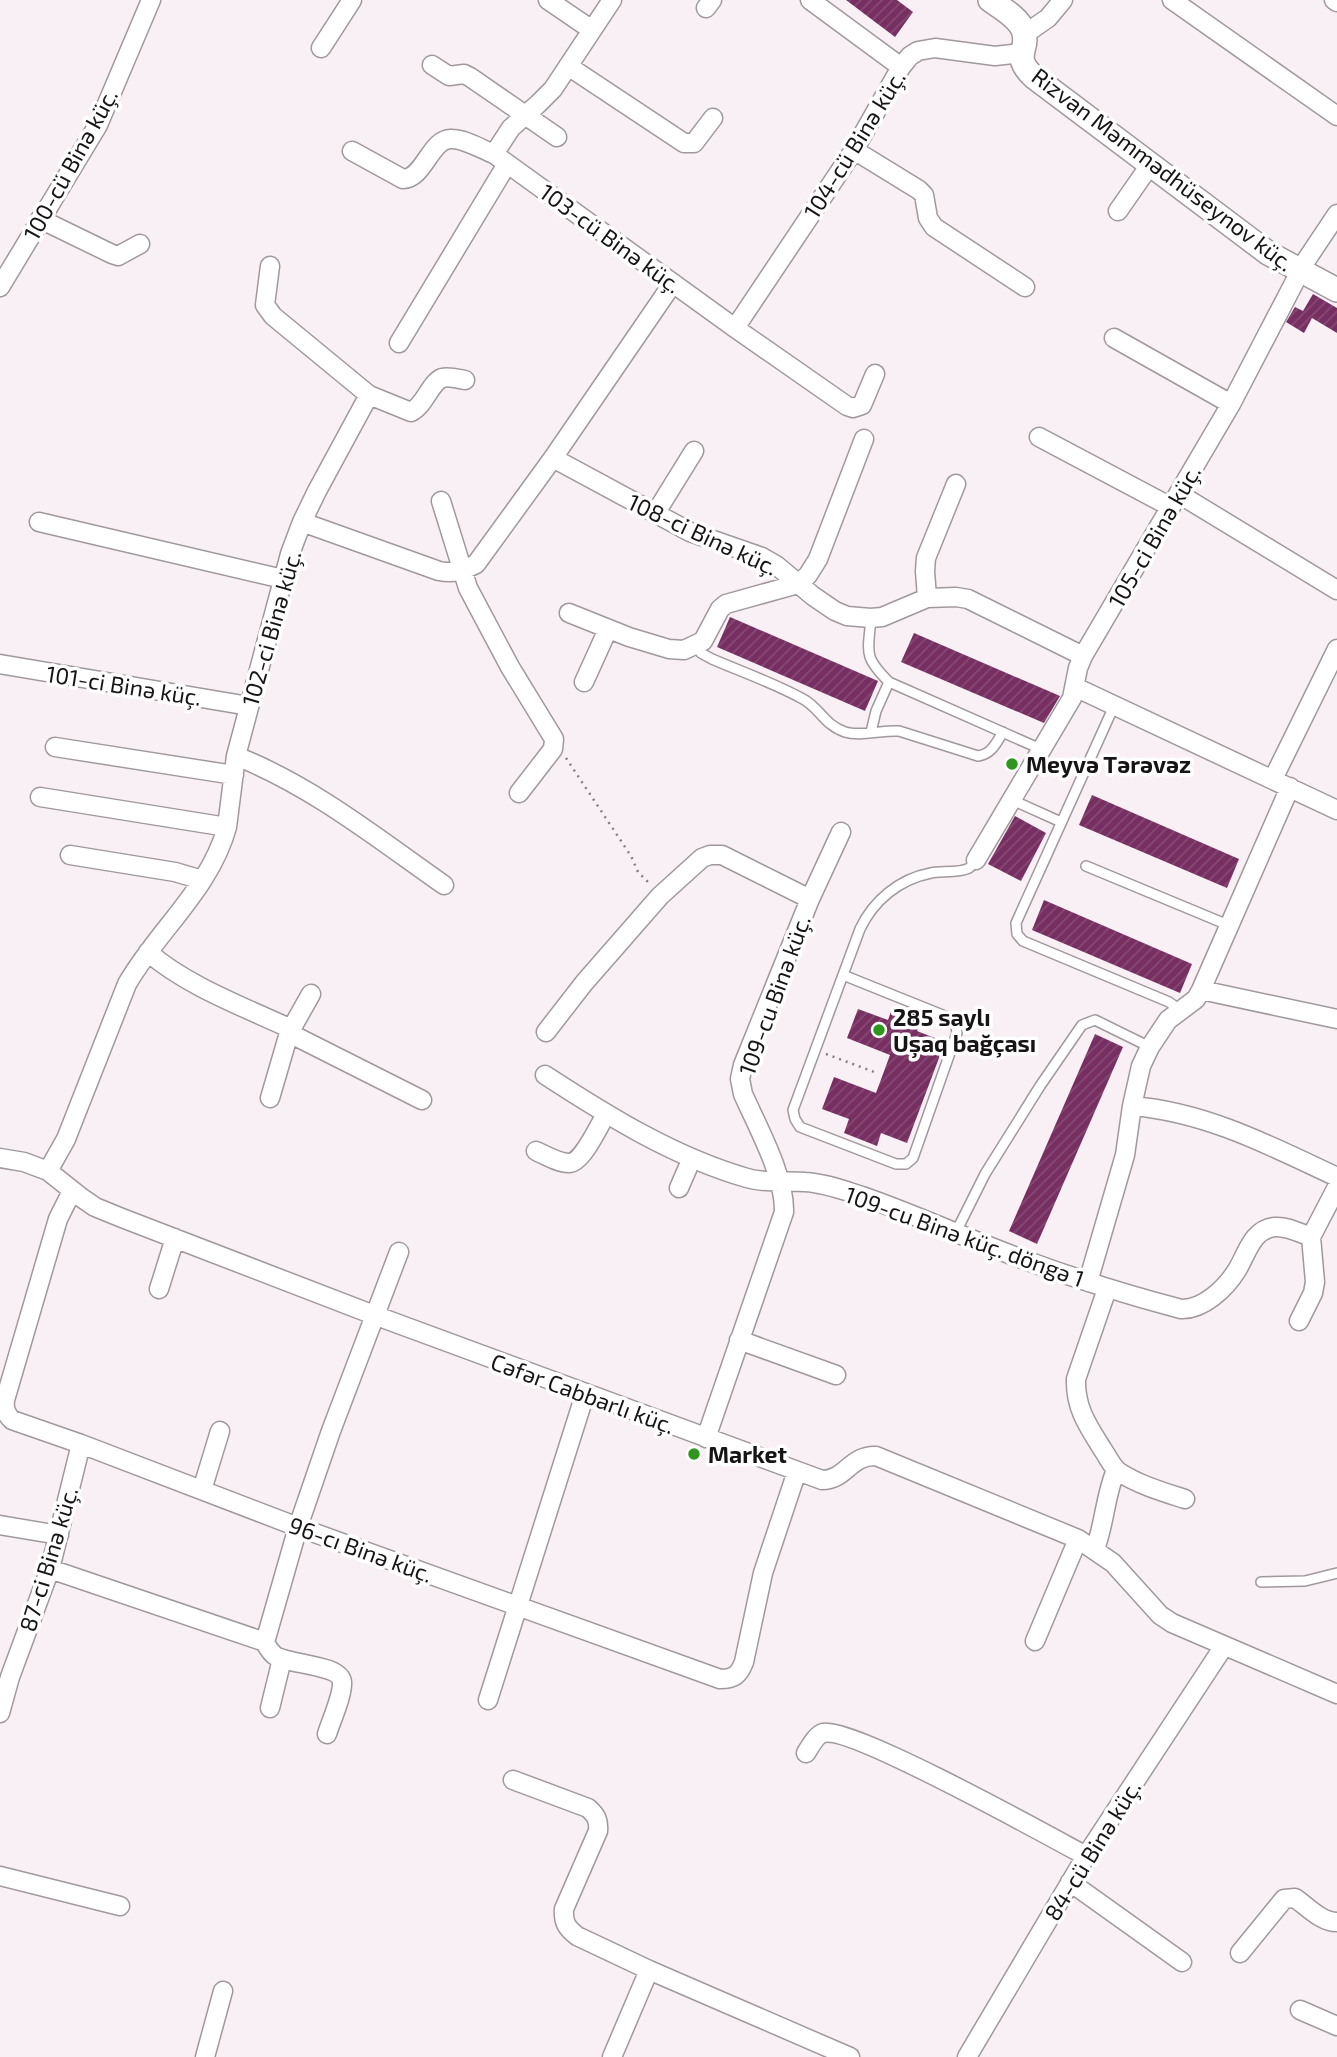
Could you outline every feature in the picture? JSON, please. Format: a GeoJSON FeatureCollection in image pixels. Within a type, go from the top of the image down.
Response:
{"type":"FeatureCollection","features":[{"type":"Feature","properties":{"kind":"street","name":"100-cü Binə küç."},"geometry":{"type":"LineString","coordinates":[[0,287],[98,124],[150,0]]}},
{"type":"Feature","properties":{"kind":"street"},"geometry":{"type":"LineString","coordinates":[[321,48],[352,0]]}},
{"type":"Feature","properties":{"kind":"street"},"geometry":{"type":"LineString","coordinates":[[548,0],[592,30]]}},
{"type":"Feature","properties":{"kind":"street"},"geometry":{"type":"LineString","coordinates":[[399,343],[500,159],[502,138],[553,89],[612,0]]}},
{"type":"Feature","properties":{"kind":"street"},"geometry":{"type":"LineString","coordinates":[[810,0],[901,67]]}},
{"type":"Feature","properties":{"kind":"street","name":"Rizvan Məmmədhüseynov küç."},"geometry":{"type":"LineString","coordinates":[[990,0],[1015,19],[1023,44],[1022,62],[1034,76],[1268,253],[1337,290]]}},
{"type":"Feature","properties":{"kind":"street"},"geometry":{"type":"LineString","coordinates":[[1023,44],[1063,0]]}},
{"type":"Feature","properties":{"kind":"street"},"geometry":{"type":"LineString","coordinates":[[1172,0],[1337,116]]}},
{"type":"Feature","properties":{"kind":"street","name":"104-cü Binə küç."},"geometry":{"type":"LineString","coordinates":[[735,328],[854,150],[901,67],[910,56],[918,51],[935,48],[995,56],[1023,44]]}},
{"type":"Feature","properties":{"kind":"street"},"geometry":{"type":"LineString","coordinates":[[432,65],[449,76],[470,76],[556,137]]}},
{"type":"Feature","properties":{"kind":"street"},"geometry":{"type":"LineString","coordinates":[[568,66],[684,144],[694,143],[713,117]]}},
{"type":"Feature","properties":{"kind":"street","name":"103-cü Binə küç."},"geometry":{"type":"LineString","coordinates":[[352,151],[403,179],[409,179],[440,143],[454,138],[500,159],[847,406],[853,408],[862,405],[875,374]]}},
{"type":"Feature","properties":{"kind":"street"},"geometry":{"type":"LineString","coordinates":[[854,150],[919,190],[924,195],[928,218],[934,227],[1025,287]]}},
{"type":"Feature","properties":{"kind":"street"},"geometry":{"type":"LineString","coordinates":[[1118,211],[1150,165]]}},
{"type":"Feature","properties":{"kind":"street","name":"105-ci Binə küç."},"geometry":{"type":"LineString","coordinates":[[976,860],[1072,698],[1083,656],[1231,404],[1300,272],[1337,214]]}},
{"type":"Feature","properties":{"kind":"street"},"geometry":{"type":"LineString","coordinates":[[40,219],[118,256],[140,244]]}},
{"type":"Feature","properties":{"kind":"street"},"geometry":{"type":"LineString","coordinates":[[270,266],[265,305],[273,316],[369,395],[411,412],[422,403],[439,379],[445,377],[466,380]]}},
{"type":"Feature","properties":{"kind":"street"},"geometry":{"type":"LineString","coordinates":[[462,571],[476,564],[485,554],[673,283]]}},
{"type":"Feature","properties":{"kind":"street"},"geometry":{"type":"LineString","coordinates":[[1114,338],[1231,404]]}},
{"type":"Feature","properties":{"kind":"street"},"geometry":{"type":"LineString","coordinates":[[302,522],[369,395]]}},
{"type":"Feature","properties":{"kind":"street"},"geometry":{"type":"LineString","coordinates":[[1039,436],[1175,501],[1337,590]]}},
{"type":"Feature","properties":{"kind":"street"},"geometry":{"type":"LineString","coordinates":[[569,613],[669,649],[684,650],[695,645],[702,640],[720,609],[726,604],[798,584],[808,575],[818,559],[864,439]]}},
{"type":"Feature","properties":{"kind":"street"},"geometry":{"type":"LineString","coordinates":[[655,514],[694,451]]}},
{"type":"Feature","properties":{"kind":"street","name":"108-ci Binə küç."},"geometry":{"type":"LineString","coordinates":[[552,458],[690,532],[762,557],[835,611],[871,618],[882,617],[927,598],[968,599],[1083,656]]}},
{"type":"Feature","properties":{"kind":"street"},"geometry":{"type":"LineString","coordinates":[[927,598],[926,558],[956,484]]}},
{"type":"Feature","properties":{"kind":"street"},"geometry":{"type":"LineString","coordinates":[[441,501],[468,588],[510,667],[554,739],[552,749],[519,793]]}},
{"type":"Feature","properties":{"kind":"street"},"geometry":{"type":"LineString","coordinates":[[39,522],[283,579]]}},
{"type":"Feature","properties":{"kind":"street","name":"102-ci Binə küç."},"geometry":{"type":"LineString","coordinates":[[48,1171],[66,1139],[127,984],[148,952],[192,897],[217,855],[227,827],[236,756],[290,554],[302,522],[439,571],[462,571]]}},
{"type":"Feature","properties":{"kind":"street"},"geometry":{"type":"LineString","coordinates":[[584,682],[608,629]]}},
{"type":"Feature","properties":{"kind":"street"},"geometry":{"type":"LineString","coordinates":[[1273,779],[1337,649]]}},
{"type":"Feature","properties":{"kind":"street","name":"101-ci Binə küç."},"geometry":{"type":"LineString","coordinates":[[0,664],[249,706]]}},
{"type":"Feature","properties":{"kind":"street"},"geometry":{"type":"LineString","coordinates":[[1075,687],[1337,810]]}},
{"type":"Feature","properties":{"kind":"street"},"geometry":{"type":"LineString","coordinates":[[55,747],[234,775]]}},
{"type":"Feature","properties":{"kind":"street"},"geometry":{"type":"LineString","coordinates":[[236,756],[269,769],[296,784],[444,885]]}},
{"type":"Feature","properties":{"kind":"street"},"geometry":{"type":"LineString","coordinates":[[1088,1282],[1125,1155],[1137,1082],[1150,1046],[1168,1020],[1196,999],[1202,990],[1290,787]]}},
{"type":"Feature","properties":{"kind":"street"},"geometry":{"type":"LineString","coordinates":[[40,797],[227,827]]}},
{"type":"Feature","properties":{"kind":"street","name":"109-cu Binə küç."},"geometry":{"type":"LineString","coordinates":[[706,1438],[785,1212],[785,1198],[780,1182],[743,1094],[740,1079],[743,1065],[810,899],[841,832]]}},
{"type":"Feature","properties":{"kind":"street"},"geometry":{"type":"LineString","coordinates":[[70,855],[202,880]]}},
{"type":"Feature","properties":{"kind":"street"},"geometry":{"type":"LineString","coordinates":[[546,1032],[660,896],[702,858],[722,855],[810,899]]}},
{"type":"Feature","properties":{"kind":"street"},"geometry":{"type":"LineString","coordinates":[[148,952],[180,976],[289,1028],[289,1033]]}},
{"type":"Feature","properties":{"kind":"street"},"geometry":{"type":"LineString","coordinates":[[1202,990],[1337,1019]]}},
{"type":"Feature","properties":{"kind":"street"},"geometry":{"type":"LineString","coordinates":[[270,1098],[289,1033],[311,994]]}},
{"type":"Feature","properties":{"kind":"street"},"geometry":{"type":"LineString","coordinates":[[289,1033],[422,1100]]}},
{"type":"Feature","properties":{"kind":"street","name":"109-cu Binə küç. döngə 1"},"geometry":{"type":"LineString","coordinates":[[545,1075],[606,1114],[692,1158],[746,1178],[826,1185],[1107,1289],[1181,1309],[1191,1310],[1204,1304],[1226,1284],[1257,1235],[1275,1227],[1311,1237]]}},
{"type":"Feature","properties":{"kind":"street"},"geometry":{"type":"LineString","coordinates":[[1132,1105],[1159,1108],[1214,1123],[1247,1135],[1337,1177]]}},
{"type":"Feature","properties":{"kind":"street"},"geometry":{"type":"LineString","coordinates":[[536,1151],[572,1164],[580,1159],[606,1114]]}},
{"type":"Feature","properties":{"kind":"street","name":"Cəfər Cabbarlı küç."},"geometry":{"type":"LineString","coordinates":[[0,1158],[24,1162],[48,1171],[95,1207],[374,1315],[822,1480],[835,1478],[857,1459],[876,1456],[1078,1539],[1095,1549],[1127,1578],[1160,1615],[1224,1646],[1337,1694]]}},
{"type":"Feature","properties":{"kind":"street"},"geometry":{"type":"LineString","coordinates":[[679,1188],[692,1158]]}},
{"type":"Feature","properties":{"kind":"street"},"geometry":{"type":"LineString","coordinates":[[1299,1321],[1314,1293],[1311,1237],[1337,1187]]}},
{"type":"Feature","properties":{"kind":"street","name":"96-cı Binə küç."},"geometry":{"type":"LineString","coordinates":[[72,1191],[58,1219],[4,1408],[12,1420],[298,1527],[720,1679],[731,1679],[740,1672],[744,1662],[762,1573],[797,1471]]}},
{"type":"Feature","properties":{"kind":"street"},"geometry":{"type":"LineString","coordinates":[[159,1289],[175,1238]]}},
{"type":"Feature","properties":{"kind":"street"},"geometry":{"type":"LineString","coordinates":[[265,1642],[298,1527],[331,1431],[399,1252]]}},
{"type":"Feature","properties":{"kind":"street"},"geometry":{"type":"LineString","coordinates":[[1107,1289],[1076,1379],[1075,1393],[1079,1409],[1116,1470],[1136,1482],[1185,1499]]}},
{"type":"Feature","properties":{"kind":"street"},"geometry":{"type":"LineString","coordinates":[[739,1340],[836,1375]]}},
{"type":"Feature","properties":{"kind":"street"},"geometry":{"type":"LineString","coordinates":[[488,1700],[585,1394]]}},
{"type":"Feature","properties":{"kind":"street"},"geometry":{"type":"LineString","coordinates":[[202,1490],[220,1431]]}},
{"type":"Feature","properties":{"kind":"street","name":"87-ci Binə küç."},"geometry":{"type":"LineString","coordinates":[[0,1713],[10,1677],[50,1569],[81,1444]]}},
{"type":"Feature","properties":{"kind":"street"},"geometry":{"type":"LineString","coordinates":[[1095,1549],[1116,1470]]}},
{"type":"Feature","properties":{"kind":"street"},"geometry":{"type":"LineString","coordinates":[[0,1525],[59,1535]]}},
{"type":"Feature","properties":{"kind":"street"},"geometry":{"type":"LineString","coordinates":[[1035,1641],[1078,1539]]}},
{"type":"Feature","properties":{"kind":"street"},"geometry":{"type":"LineString","coordinates":[[50,1569],[265,1642],[274,1655],[282,1659],[326,1669],[339,1675],[342,1688],[327,1734]]}},
{"type":"Feature","properties":{"kind":"street","name":"84-cü Binə küç."},"geometry":{"type":"LineString","coordinates":[[967,2057],[1086,1856],[1224,1646]]}},
{"type":"Feature","properties":{"kind":"street"},"geometry":{"type":"LineString","coordinates":[[270,1708],[282,1659]]}},
{"type":"Feature","properties":{"kind":"street"},"geometry":{"type":"LineString","coordinates":[[806,1753],[819,1735],[825,1732],[848,1737],[884,1751],[1086,1856]]}},
{"type":"Feature","properties":{"kind":"street"},"geometry":{"type":"LineString","coordinates":[[513,1780],[588,1808],[599,1822],[598,1831],[564,1909],[563,1919],[567,1929],[649,1970],[850,2057]]}},
{"type":"Feature","properties":{"kind":"street"},"geometry":{"type":"LineString","coordinates":[[0,1877],[120,1906]]}},
{"type":"Feature","properties":{"kind":"street"},"geometry":{"type":"LineString","coordinates":[[1070,1882],[1182,1962]]}},
{"type":"Feature","properties":{"kind":"street"},"geometry":{"type":"LineString","coordinates":[[1240,1953],[1284,1899],[1295,1898],[1328,1922],[1337,1922]]}},
{"type":"Feature","properties":{"kind":"street"},"geometry":{"type":"LineString","coordinates":[[612,2057],[649,1970]]}},
{"type":"Feature","properties":{"kind":"street"},"geometry":{"type":"LineString","coordinates":[[205,2057],[223,1991]]}},
{"type":"Feature","properties":{"kind":"street"},"geometry":{"type":"LineString","coordinates":[[1300,2010],[1337,2026]]}},
{"type":"Feature","properties":{"kind":"lane"},"geometry":{"type":"LineString","coordinates":[[871,618],[869,658],[889,682],[1043,750]]}},
{"type":"Feature","properties":{"kind":"lane"},"geometry":{"type":"LineString","coordinates":[[695,645],[701,653],[712,659],[804,699],[827,724],[837,729],[858,734],[899,731],[978,756],[986,755],[1003,732]]}},
{"type":"Feature","properties":{"kind":"lane"},"geometry":{"type":"LineString","coordinates":[[871,732],[876,711],[889,682]]}},
{"type":"Feature","properties":{"kind":"lane"},"geometry":{"type":"LineString","coordinates":[[1114,706],[1016,923],[1017,934],[1023,940],[1169,1002],[1180,1010]]}},
{"type":"Feature","properties":{"kind":"lane"},"geometry":{"type":"LineString","coordinates":[[1012,800],[1060,822]]}},
{"type":"Feature","properties":{"kind":"lane"},"geometry":{"type":"LineString","coordinates":[[843,975],[950,1018],[956,1026],[957,1033],[913,1158],[906,1164],[896,1164],[800,1127],[794,1119],[793,1110],[860,929],[867,913],[894,888],[908,880],[930,873],[969,868],[976,860]]}},
{"type":"Feature","properties":{"kind":"lane"},"geometry":{"type":"LineString","coordinates":[[1086,866],[1228,925]]}},
{"type":"Feature","properties":{"kind":"lane"},"geometry":{"type":"LineString","coordinates":[[956,1232],[985,1174],[1040,1086],[1083,1025],[1095,1020],[1150,1046]]}},
{"type":"Feature","properties":{"kind":"lane"},"geometry":{"type":"LineString","coordinates":[[1261,1582],[1305,1581],[1337,1573]]}},
{"type":"Feature","properties":{"kind":"path"},"geometry":{"type":"LineString","coordinates":[[552,749],[568,760],[631,856],[638,872],[660,896]]}},
{"type":"Feature","properties":{"kind":"path"},"geometry":{"type":"LineString","coordinates":[[816,1050],[877,1073]]}},
{"type":"Feature","properties":{"kind":"building"},"geometry":{"type":"Polygon","coordinates":[[[846,0],[897,0],[913,12],[895,37],[846,0]]]}},
{"type":"Feature","properties":{"kind":"building"},"geometry":{"type":"Polygon","coordinates":[[[1313,294],[1337,308],[1337,333],[1312,318],[1304,333],[1286,322],[1295,307],[1303,311],[1313,294]]]}},
{"type":"Feature","properties":{"kind":"building"},"geometry":{"type":"Polygon","coordinates":[[[730,617],[878,681],[865,711],[717,647],[730,617]]]}},
{"type":"Feature","properties":{"kind":"building"},"geometry":{"type":"Polygon","coordinates":[[[914,633],[1060,696],[1044,723],[901,662],[914,633]]]}},
{"type":"Feature","properties":{"kind":"building"},"geometry":{"type":"Polygon","coordinates":[[[1092,795],[1239,859],[1227,888],[1079,825],[1092,795]]]}},
{"type":"Feature","properties":{"kind":"building"},"geometry":{"type":"Polygon","coordinates":[[[1015,816],[1046,833],[1021,881],[988,864],[1015,816]]]}},
{"type":"Feature","properties":{"kind":"building"},"geometry":{"type":"Polygon","coordinates":[[[1044,900],[1192,964],[1180,993],[1032,930],[1044,900]]]}},
{"type":"Feature","properties":{"kind":"building"},"geometry":{"type":"Polygon","coordinates":[[[893,1006],[922,1017],[917,1031],[945,1042],[907,1143],[881,1133],[877,1146],[844,1133],[849,1119],[822,1109],[834,1077],[876,1093],[890,1055],[847,1038],[858,1009],[888,1020],[893,1006]]]}},
{"type":"Feature","properties":{"kind":"building"},"geometry":{"type":"Polygon","coordinates":[[[1095,1034],[1123,1047],[1037,1244],[1009,1231],[1095,1034]]]}},
{"type":"Feature","properties":{"kind":"place","name":"Meyvə Tərəvəz"},"geometry":{"type":"Point","coordinates":[1012,764]}},
{"type":"Feature","properties":{"kind":"place","name":"285 saylı Uşaq bağçası"},"geometry":{"type":"Point","coordinates":[879,1030]}},
{"type":"Feature","properties":{"kind":"place","name":"Market"},"geometry":{"type":"Point","coordinates":[694,1454]}}]}
